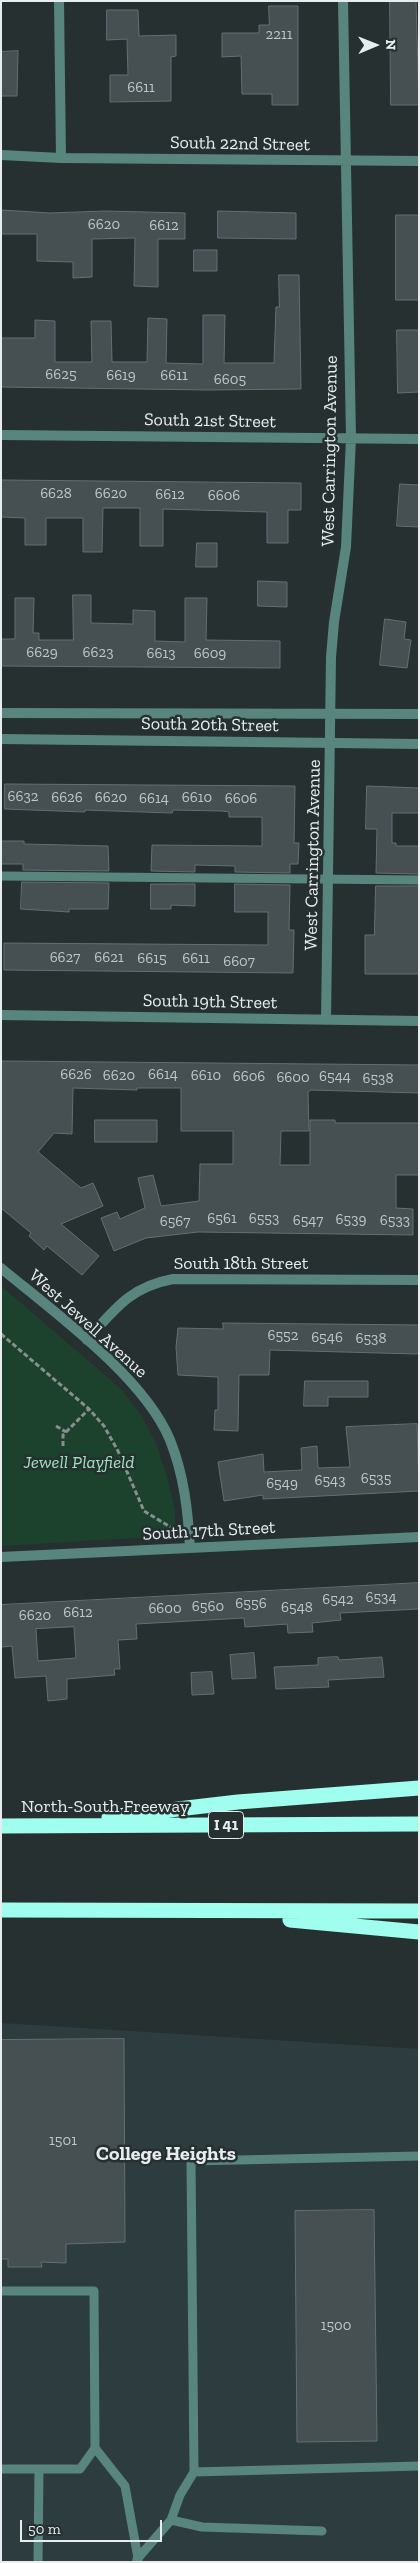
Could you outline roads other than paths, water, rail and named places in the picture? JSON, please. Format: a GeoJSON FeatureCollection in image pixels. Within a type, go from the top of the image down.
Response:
{"type":"FeatureCollection","features":[{"type":"Feature","properties":{"kind":"highway"},"geometry":{"type":"LineString","coordinates":[[33,1826],[238,1802],[419,1788]]}},
{"type":"Feature","properties":{"kind":"highway","name":"North-South Freeway"},"geometry":{"type":"LineString","coordinates":[[1,1826],[419,1824]]}},
{"type":"Feature","properties":{"kind":"highway"},"geometry":{"type":"LineString","coordinates":[[1,1910],[201,1912],[419,1911]]}},
{"type":"Feature","properties":{"kind":"highway"},"geometry":{"type":"LineString","coordinates":[[201,1912],[419,1932]]}},
{"type":"Feature","properties":{"kind":"street"},"geometry":{"type":"LineString","coordinates":[[59,1],[61,158]]}},
{"type":"Feature","properties":{"kind":"street","name":"West Carrington Avenue"},"geometry":{"type":"LineString","coordinates":[[326,1020],[331,658],[334,622],[346,547],[351,438],[342,1]]}},
{"type":"Feature","properties":{"kind":"street","name":"South 22nd Street"},"geometry":{"type":"LineString","coordinates":[[1,155],[61,158],[419,161]]}},
{"type":"Feature","properties":{"kind":"street","name":"South 21st Street"},"geometry":{"type":"LineString","coordinates":[[1,435],[419,439]]}},
{"type":"Feature","properties":{"kind":"street","name":"South 20th Street"},"geometry":{"type":"LineString","coordinates":[[1,712],[419,714]]}},
{"type":"Feature","properties":{"kind":"street","name":"South 20th Street"},"geometry":{"type":"LineString","coordinates":[[1,739],[419,744]]}},
{"type":"Feature","properties":{"kind":"street","name":"South 19th Street"},"geometry":{"type":"LineString","coordinates":[[1,1015],[419,1021]]}},
{"type":"Feature","properties":{"kind":"street","name":"West Jewell Avenue"},"geometry":{"type":"LineString","coordinates":[[1,1268],[87,1340],[138,1389],[152,1408],[170,1439],[185,1495],[190,1548]]}},
{"type":"Feature","properties":{"kind":"street","name":"South 18th Street"},"geometry":{"type":"LineString","coordinates":[[87,1340],[126,1297],[154,1282],[173,1279],[419,1280]]}},
{"type":"Feature","properties":{"kind":"street","name":"South 17th Street"},"geometry":{"type":"LineString","coordinates":[[1,1557],[419,1537]]}},
{"type":"Feature","properties":{"kind":"lane"},"geometry":{"type":"LineString","coordinates":[[1,876],[419,880]]}},
{"type":"Feature","properties":{"kind":"lane"},"geometry":{"type":"LineString","coordinates":[[137,2560],[171,2520],[180,2495],[194,2472],[191,2161],[419,2156]]}},
{"type":"Feature","properties":{"kind":"lane"},"geometry":{"type":"LineString","coordinates":[[1,2291],[94,2291],[95,2448],[80,2469],[1,2469]]}},
{"type":"Feature","properties":{"kind":"lane"},"geometry":{"type":"LineString","coordinates":[[95,2448],[125,2486],[137,2560]]}},
{"type":"Feature","properties":{"kind":"lane"},"geometry":{"type":"LineString","coordinates":[[194,2472],[419,2466]]}},
{"type":"Feature","properties":{"kind":"lane"},"geometry":{"type":"LineString","coordinates":[[38,2562],[39,2469]]}},
{"type":"Feature","properties":{"kind":"lane"},"geometry":{"type":"LineString","coordinates":[[171,2520],[202,2527],[322,2530]]}},
{"type":"Feature","properties":{"kind":"district","name":"College Heights"},"geometry":{"type":"Point","coordinates":[166,2154]}},
{"type":"Feature","properties":{"kind":"park label","name":"Jewell Playfield"},"geometry":{"type":"Point","coordinates":[79,1463]}}]}
